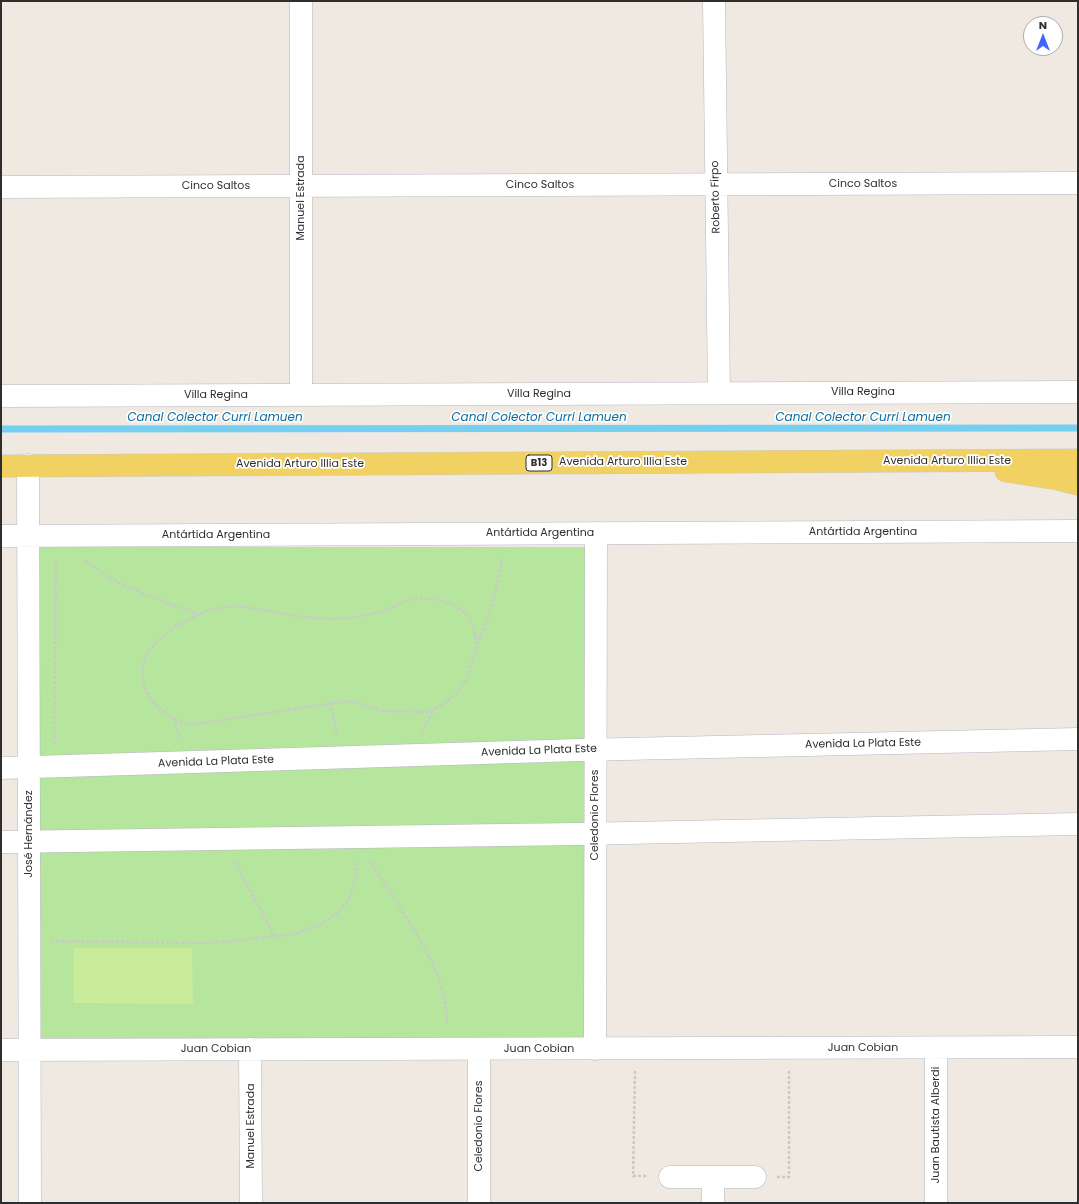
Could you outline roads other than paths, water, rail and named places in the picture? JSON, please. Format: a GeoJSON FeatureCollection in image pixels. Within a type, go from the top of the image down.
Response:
{"type":"FeatureCollection","features":[{"type":"Feature","properties":{"kind":"main road","name":"Avenida Arturo Illia Este"},"geometry":{"type":"LineString","coordinates":[[1,466],[1078,460]]}},
{"type":"Feature","properties":{"kind":"main road"},"geometry":{"type":"LineString","coordinates":[[940,461],[1058,479],[1078,484]]}},
{"type":"Feature","properties":{"kind":"street","name":"Manuel Estrada"},"geometry":{"type":"LineString","coordinates":[[301,1],[301,394]]}},
{"type":"Feature","properties":{"kind":"street","name":"Roberto Firpo"},"geometry":{"type":"LineString","coordinates":[[714,1],[719,393]]}},
{"type":"Feature","properties":{"kind":"street","name":"Cinco Saltos"},"geometry":{"type":"LineString","coordinates":[[1,187],[1078,183]]}},
{"type":"Feature","properties":{"kind":"street","name":"Villa Regina"},"geometry":{"type":"LineString","coordinates":[[1,396],[1078,392]]}},
{"type":"Feature","properties":{"kind":"street","name":"José Hernández"},"geometry":{"type":"LineString","coordinates":[[28,465],[30,1203]]}},
{"type":"Feature","properties":{"kind":"street","name":"Antártida Argentina"},"geometry":{"type":"LineString","coordinates":[[1,536],[1078,531]]}},
{"type":"Feature","properties":{"kind":"street","name":"Celedonio Flores"},"geometry":{"type":"LineString","coordinates":[[595,1049],[596,533]]}},
{"type":"Feature","properties":{"kind":"street","name":"Avenida La Plata Este"},"geometry":{"type":"LineString","coordinates":[[1,768],[596,749],[1078,739]]}},
{"type":"Feature","properties":{"kind":"street"},"geometry":{"type":"LineString","coordinates":[[1,842],[225,839],[360,840],[595,833],[1078,824]]}},
{"type":"Feature","properties":{"kind":"street","name":"Juan Cobian"},"geometry":{"type":"LineString","coordinates":[[1,1050],[1078,1047]]}},
{"type":"Feature","properties":{"kind":"street","name":"Juan Bautista Alberdi"},"geometry":{"type":"LineString","coordinates":[[936,1048],[936,1203]]}},
{"type":"Feature","properties":{"kind":"street","name":"Manuel Estrada"},"geometry":{"type":"LineString","coordinates":[[250,1049],[251,1203]]}},
{"type":"Feature","properties":{"kind":"street","name":"Celedonio Flores"},"geometry":{"type":"LineString","coordinates":[[479,1049],[479,1203]]}},
{"type":"Feature","properties":{"kind":"street"},"geometry":{"type":"LineString","coordinates":[[670,1177],[755,1177]]}},
{"type":"Feature","properties":{"kind":"street"},"geometry":{"type":"LineString","coordinates":[[713,1177],[713,1203]]}},
{"type":"Feature","properties":{"kind":"waterway","name":"Canal Colector Curri Lamuen"},"geometry":{"type":"LineString","coordinates":[[1,429],[1078,428]]}}]}
